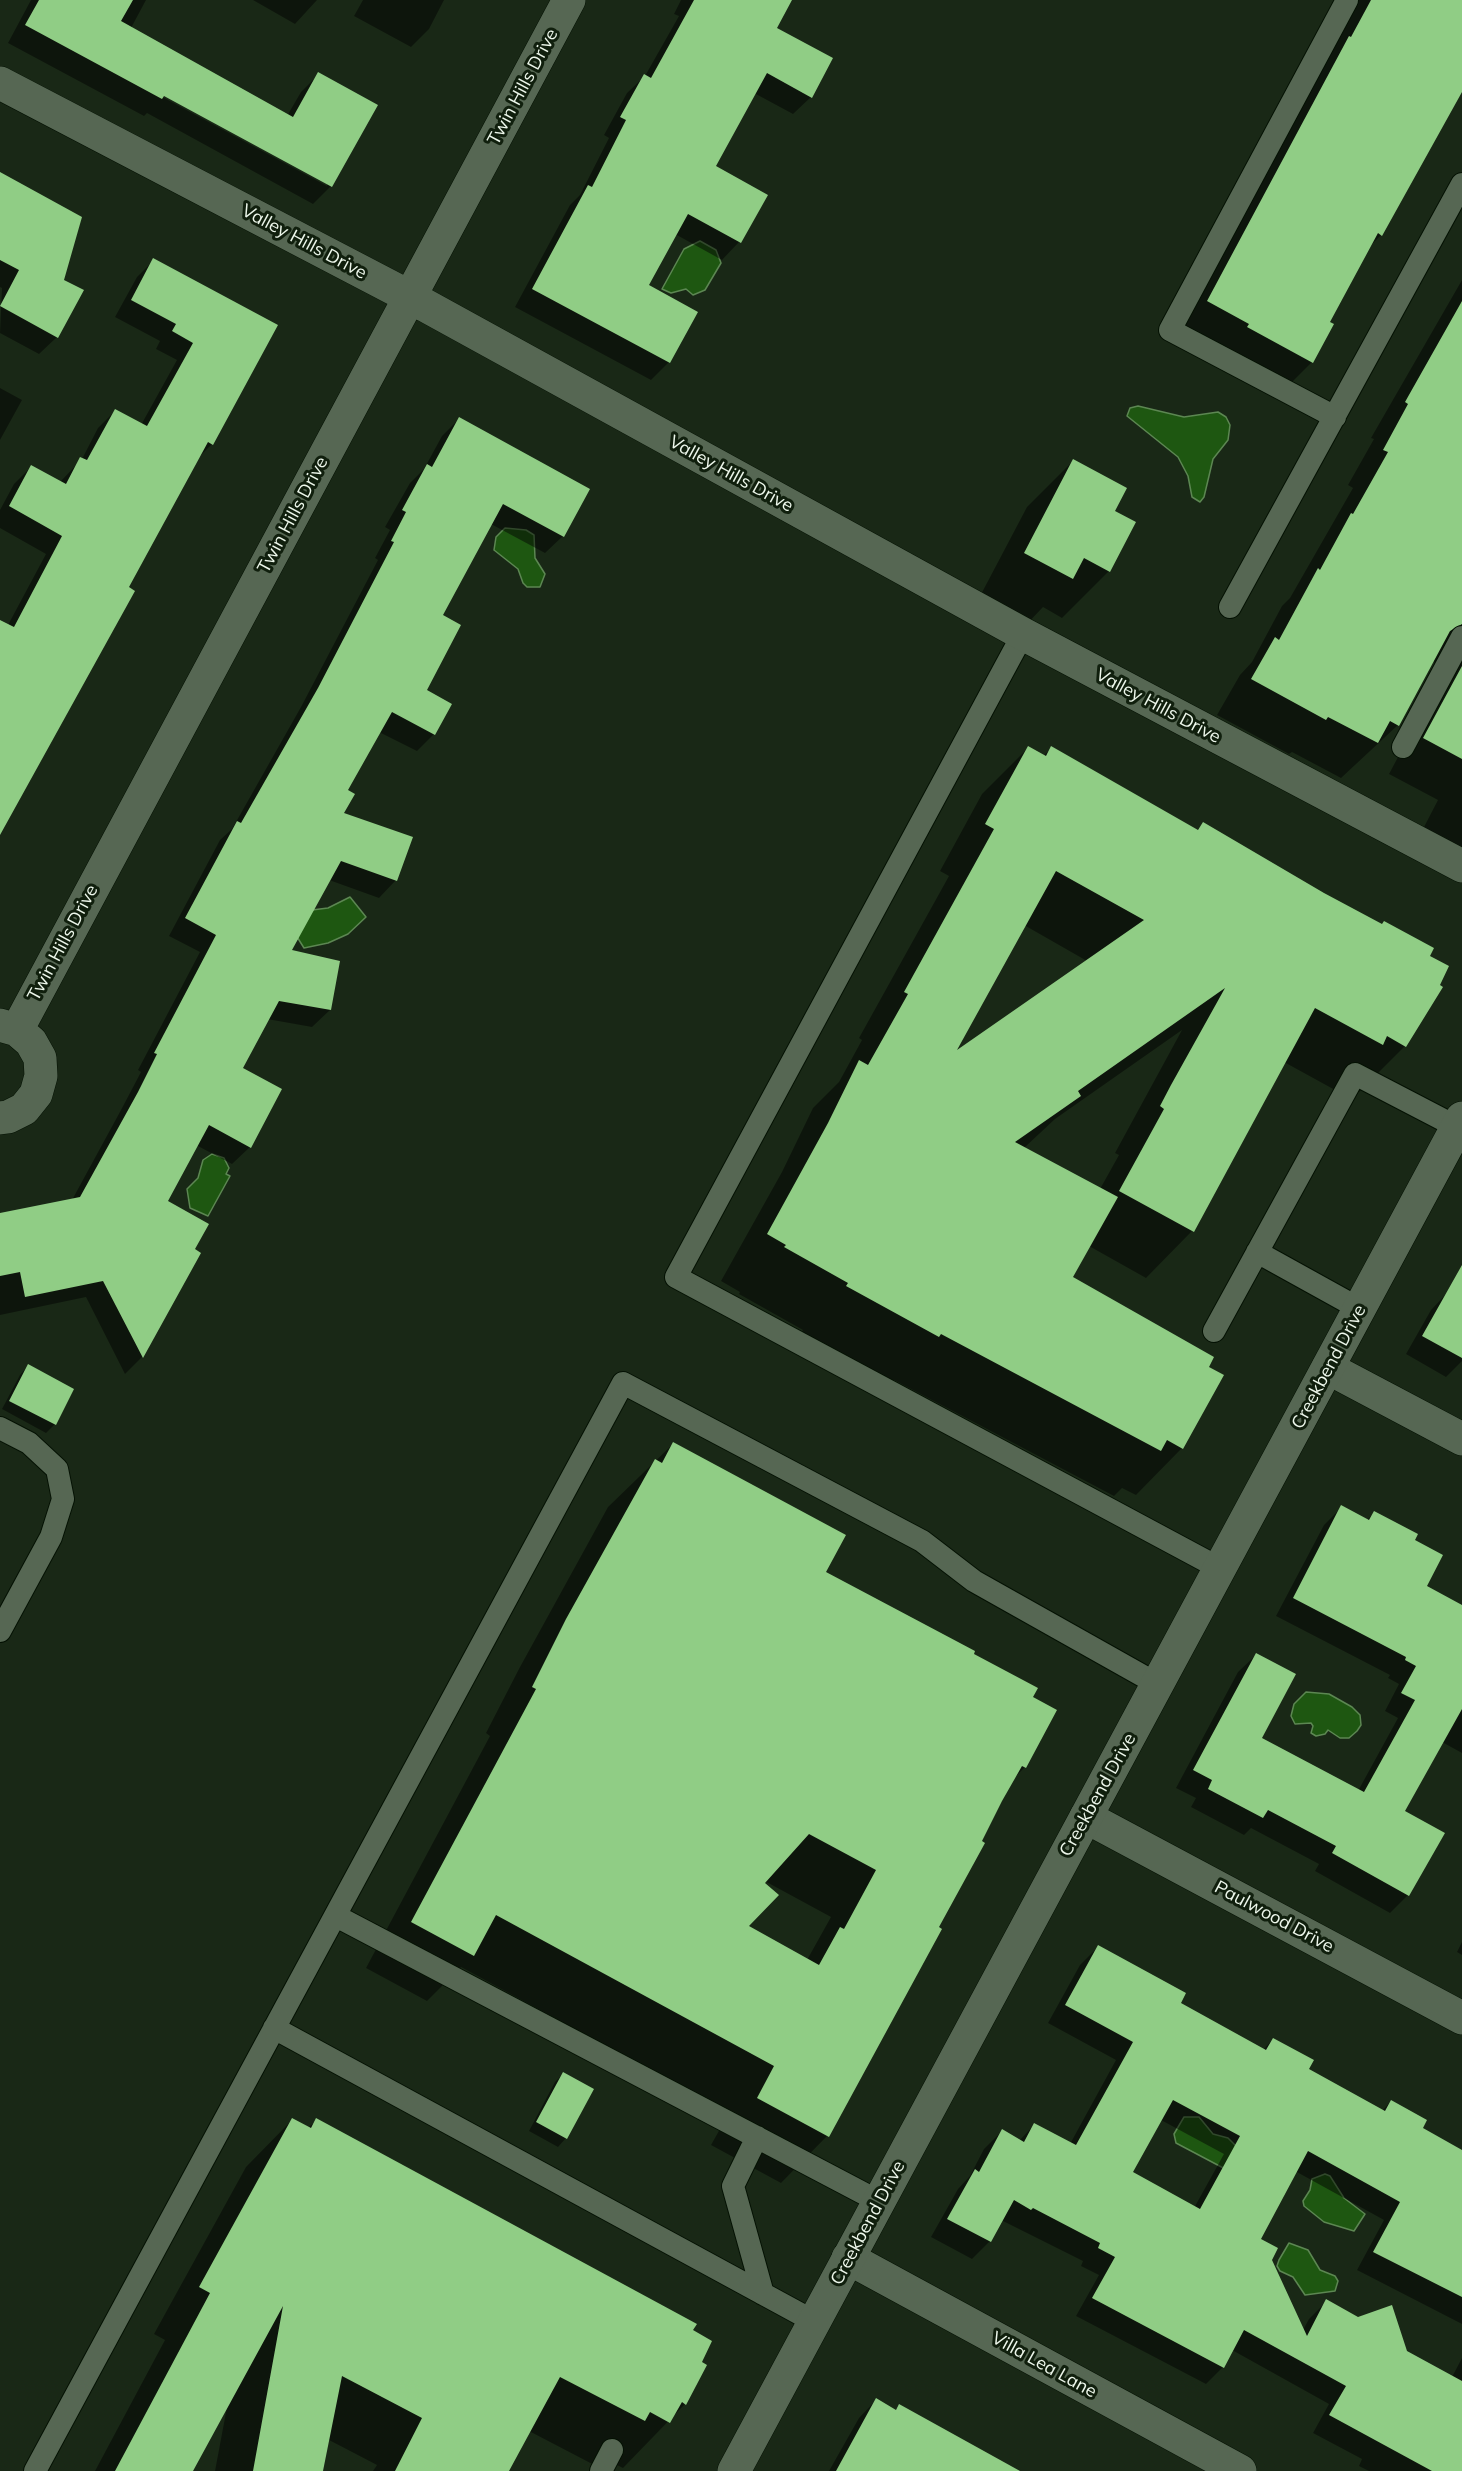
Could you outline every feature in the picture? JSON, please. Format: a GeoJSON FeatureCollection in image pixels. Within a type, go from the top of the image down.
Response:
{"type":"FeatureCollection","features":[{"type":"Feature","properties":{"kind":"street","name":"Twin Hills Drive"},"geometry":{"type":"LineString","coordinates":[[0,1118],[24,1109],[36,1094],[41,1076],[40,1058],[31,1042],[8,1028],[410,297],[569,0]]}},
{"type":"Feature","properties":{"kind":"street","name":"Valley Hills Drive"},"geometry":{"type":"LineString","coordinates":[[0,83],[410,297],[1023,634],[1462,866]]}},
{"type":"Feature","properties":{"kind":"street","name":"Creekbend Drive"},"geometry":{"type":"LineString","coordinates":[[734,2471],[1460,1123]]}},
{"type":"Feature","properties":{"kind":"street"},"geometry":{"type":"LineString","coordinates":[[1328,1368],[1462,1439]]}},
{"type":"Feature","properties":{"kind":"street","name":"Paulwood Drive"},"geometry":{"type":"LineString","coordinates":[[1086,1817],[1462,2018]]}},
{"type":"Feature","properties":{"kind":"street","name":"Villa Lea Lane"},"geometry":{"type":"LineString","coordinates":[[848,2258],[1240,2471]]}},
{"type":"Feature","properties":{"kind":"lane"},"geometry":{"type":"LineString","coordinates":[[1335,417],[1170,330],[1347,0]]}},
{"type":"Feature","properties":{"kind":"lane"},"geometry":{"type":"LineString","coordinates":[[1230,607],[1462,184]]}},
{"type":"Feature","properties":{"kind":"lane"},"geometry":{"type":"LineString","coordinates":[[1023,634],[675,1277],[1221,1569]]}},
{"type":"Feature","properties":{"kind":"lane"},"geometry":{"type":"LineString","coordinates":[[1403,747],[1462,637]]}},
{"type":"Feature","properties":{"kind":"lane"},"geometry":{"type":"LineString","coordinates":[[1214,1331],[1355,1074],[1460,1123]]}},
{"type":"Feature","properties":{"kind":"lane"},"geometry":{"type":"LineString","coordinates":[[1257,1252],[1360,1309]]}},
{"type":"Feature","properties":{"kind":"lane"},"geometry":{"type":"LineString","coordinates":[[34,2471],[623,1383],[922,1540],[975,1581],[1159,1685]]}},
{"type":"Feature","properties":{"kind":"lane"},"geometry":{"type":"LineString","coordinates":[[0,1428],[29,1443],[57,1469],[63,1499],[51,1538],[0,1631]]}},
{"type":"Feature","properties":{"kind":"lane"},"geometry":{"type":"LineString","coordinates":[[336,1916],[880,2202]]}},
{"type":"Feature","properties":{"kind":"lane"},"geometry":{"type":"LineString","coordinates":[[274,2028],[814,2322]]}},
{"type":"Feature","properties":{"kind":"lane"},"geometry":{"type":"LineString","coordinates":[[757,2137],[734,2186],[763,2294]]}},
{"type":"Feature","properties":{"kind":"lane"},"geometry":{"type":"LineString","coordinates":[[601,2471],[612,2450]]}},
{"type":"Feature","properties":{"kind":"shaded area"},"geometry":{"type":"Polygon","coordinates":[[[700,241],[716,250],[721,263],[705,290],[693,295],[686,289],[671,293],[662,289],[684,249],[700,241]]]}},
{"type":"Feature","properties":{"kind":"shaded area"},"geometry":{"type":"Polygon","coordinates":[[[1138,406],[1184,417],[1218,412],[1226,417],[1230,425],[1228,440],[1213,459],[1204,497],[1200,502],[1192,497],[1188,476],[1178,457],[1127,416],[1130,408],[1138,406]]]}},
{"type":"Feature","properties":{"kind":"shaded area"},"geometry":{"type":"Polygon","coordinates":[[[505,528],[526,530],[534,535],[535,558],[545,574],[540,587],[527,587],[518,569],[494,550],[496,537],[505,528]]]}},
{"type":"Feature","properties":{"kind":"shaded area"},"geometry":{"type":"Polygon","coordinates":[[[350,897],[366,917],[348,934],[328,943],[304,948],[294,932],[312,910],[328,908],[350,897]]]}},
{"type":"Feature","properties":{"kind":"shaded area"},"geometry":{"type":"Polygon","coordinates":[[[212,1154],[224,1158],[229,1168],[226,1174],[230,1176],[208,1216],[190,1208],[187,1189],[198,1178],[203,1160],[212,1154]]]}},
{"type":"Feature","properties":{"kind":"shaded area"},"geometry":{"type":"Polygon","coordinates":[[[1306,1692],[1329,1694],[1352,1707],[1360,1715],[1361,1725],[1357,1731],[1349,1738],[1340,1738],[1328,1730],[1325,1734],[1316,1736],[1311,1733],[1313,1726],[1311,1723],[1295,1724],[1291,1716],[1294,1704],[1306,1692]]]}},
{"type":"Feature","properties":{"kind":"shaded area"},"geometry":{"type":"Polygon","coordinates":[[[1184,2117],[1199,2117],[1213,2134],[1228,2138],[1241,2151],[1229,2171],[1176,2143],[1174,2134],[1184,2117]]]}},
{"type":"Feature","properties":{"kind":"shaded area"},"geometry":{"type":"Polygon","coordinates":[[[1325,2174],[1330,2176],[1344,2198],[1365,2214],[1354,2231],[1324,2222],[1304,2206],[1303,2201],[1310,2190],[1312,2179],[1325,2174]]]}},
{"type":"Feature","properties":{"kind":"shaded area"},"geometry":{"type":"Polygon","coordinates":[[[1289,2243],[1308,2250],[1320,2270],[1335,2276],[1338,2281],[1335,2291],[1305,2295],[1293,2277],[1280,2271],[1277,2266],[1289,2243]]]}},
{"type":"Feature","properties":{"kind":"building"},"geometry":{"type":"Polygon","coordinates":[[[39,0],[133,0],[121,21],[293,117],[318,72],[378,105],[332,187],[164,96],[162,99],[25,25],[39,0]]]}},
{"type":"Feature","properties":{"kind":"building"},"geometry":{"type":"Polygon","coordinates":[[[694,0],[792,0],[777,28],[833,58],[812,98],[767,73],[716,166],[768,195],[741,243],[688,214],[649,285],[698,312],[670,363],[532,289],[588,185],[592,187],[626,120],[620,117],[644,74],[651,78],[694,0]]]}},
{"type":"Feature","properties":{"kind":"building"},"geometry":{"type":"Polygon","coordinates":[[[1371,0],[1462,0],[1462,92],[1382,236],[1378,233],[1330,322],[1334,324],[1313,363],[1247,327],[1249,324],[1207,301],[1349,36],[1351,37],[1371,0]]]}},
{"type":"Feature","properties":{"kind":"building"},"geometry":{"type":"Polygon","coordinates":[[[0,172],[82,217],[64,280],[84,290],[58,338],[0,306],[19,270],[0,260],[0,172]]]}},
{"type":"Feature","properties":{"kind":"building"},"geometry":{"type":"Polygon","coordinates":[[[153,258],[278,325],[213,445],[208,442],[129,587],[135,591],[0,835],[0,620],[14,627],[62,536],[9,506],[31,465],[66,484],[80,457],[87,460],[115,409],[147,426],[193,343],[172,331],[176,324],[131,300],[153,258]]]}},
{"type":"Feature","properties":{"kind":"building"},"geometry":{"type":"Polygon","coordinates":[[[1462,301],[1462,624],[1450,631],[1399,726],[1390,721],[1378,743],[1328,717],[1326,720],[1251,679],[1275,637],[1279,640],[1318,568],[1320,570],[1388,452],[1383,450],[1408,404],[1405,402],[1462,301]]]}},
{"type":"Feature","properties":{"kind":"building"},"geometry":{"type":"Polygon","coordinates":[[[459,417],[590,489],[564,537],[503,504],[443,615],[461,625],[427,690],[452,704],[435,735],[392,712],[348,790],[355,794],[344,813],[413,837],[397,881],[341,861],[292,950],[340,961],[331,1010],[279,1001],[243,1068],[282,1089],[251,1148],[209,1125],[168,1201],[209,1224],[195,1249],[201,1253],[143,1358],[103,1281],[25,1297],[20,1272],[0,1276],[0,1213],[80,1197],[138,1092],[157,1054],[154,1053],[216,935],[185,918],[237,821],[241,823],[318,688],[394,542],[391,541],[406,512],[402,510],[427,464],[432,467],[459,417]]]}},
{"type":"Feature","properties":{"kind":"building"},"geometry":{"type":"Polygon","coordinates":[[[1073,459],[1127,488],[1115,511],[1136,522],[1110,572],[1084,558],[1073,579],[1024,553],[1073,459]]]}},
{"type":"Feature","properties":{"kind":"building"},"geometry":{"type":"Polygon","coordinates":[[[1462,666],[1462,759],[1423,738],[1462,666]]]}},
{"type":"Feature","properties":{"kind":"building"},"geometry":{"type":"Polygon","coordinates":[[[1028,746],[1046,756],[1051,746],[1198,830],[1203,822],[1324,893],[1434,948],[1430,956],[1449,966],[1440,985],[1443,987],[1406,1047],[1387,1036],[1383,1045],[1315,1008],[1194,1232],[1119,1191],[1164,1109],[1160,1106],[1225,988],[1078,1091],[1081,1096],[1015,1142],[1118,1197],[1073,1277],[1214,1357],[1209,1367],[1224,1375],[1183,1449],[1167,1440],[1161,1451],[941,1334],[939,1337],[846,1286],[848,1283],[784,1247],[786,1245],[767,1234],[828,1123],[859,1060],[868,1065],[908,994],[904,992],[994,829],[985,824],[1028,746]],[[1056,871],[957,1050],[1144,920],[1056,871]]]}},
{"type":"Feature","properties":{"kind":"building"},"geometry":{"type":"Polygon","coordinates":[[[1462,1265],[1462,1358],[1422,1336],[1462,1265]]]}},
{"type":"Feature","properties":{"kind":"building"},"geometry":{"type":"Polygon","coordinates":[[[28,1364],[74,1389],[56,1425],[9,1401],[28,1364]]]}},
{"type":"Feature","properties":{"kind":"building"},"geometry":{"type":"Polygon","coordinates":[[[673,1442],[846,1535],[826,1572],[975,1651],[974,1654],[1038,1688],[1033,1697],[1057,1710],[1026,1768],[1022,1766],[1002,1801],[982,1841],[985,1843],[939,1927],[942,1929],[829,2137],[757,2098],[774,2066],[496,1915],[474,1956],[411,1922],[536,1689],[532,1687],[566,1619],[655,1459],[662,1463],[673,1442]],[[809,1834],[765,1883],[779,1895],[749,1926],[819,1965],[840,1927],[844,1929],[876,1870],[809,1834]]]}},
{"type":"Feature","properties":{"kind":"building"},"geometry":{"type":"Polygon","coordinates":[[[1341,1505],[1369,1520],[1374,1511],[1418,1534],[1415,1540],[1443,1555],[1427,1586],[1462,1605],[1462,1709],[1405,1811],[1445,1833],[1409,1896],[1332,1853],[1336,1846],[1268,1810],[1263,1818],[1208,1789],[1212,1780],[1193,1770],[1256,1653],[1296,1674],[1262,1738],[1364,1792],[1415,1700],[1401,1693],[1416,1666],[1405,1660],[1406,1657],[1293,1598],[1341,1505]]]}},
{"type":"Feature","properties":{"kind":"building"},"geometry":{"type":"Polygon","coordinates":[[[1098,1945],[1186,1993],[1181,2003],[1266,2050],[1273,2038],[1314,2060],[1309,2069],[1385,2111],[1391,2100],[1427,2120],[1423,2128],[1462,2150],[1462,2297],[1373,2252],[1400,2202],[1308,2151],[1261,2239],[1278,2248],[1272,2260],[1307,2336],[1326,2299],[1358,2317],[1392,2305],[1407,2351],[1462,2381],[1462,2471],[1432,2471],[1329,2415],[1346,2386],[1244,2330],[1224,2368],[1092,2298],[1115,2257],[1098,2248],[1100,2243],[1033,2208],[1031,2210],[1014,2200],[991,2242],[947,2219],[975,2169],[979,2172],[1002,2129],[1024,2142],[1034,2123],[1076,2145],[1133,2042],[1065,2005],[1098,1945]],[[1173,2100],[1133,2172],[1200,2209],[1240,2136],[1173,2100]]]}},
{"type":"Feature","properties":{"kind":"building"},"geometry":{"type":"Polygon","coordinates":[[[563,2072],[594,2089],[567,2139],[536,2122],[563,2072]]]}},
{"type":"Feature","properties":{"kind":"building"},"geometry":{"type":"Polygon","coordinates":[[[292,2118],[311,2128],[316,2118],[697,2324],[693,2330],[712,2341],[702,2362],[707,2365],[686,2405],[682,2402],[670,2423],[650,2412],[645,2421],[560,2377],[509,2471],[395,2471],[422,2418],[342,2376],[323,2471],[253,2471],[283,2306],[193,2471],[115,2471],[210,2293],[199,2287],[292,2118]]]}},
{"type":"Feature","properties":{"kind":"building"},"geometry":{"type":"Polygon","coordinates":[[[876,2398],[896,2410],[899,2404],[1020,2471],[836,2471],[876,2398]]]}}]}
